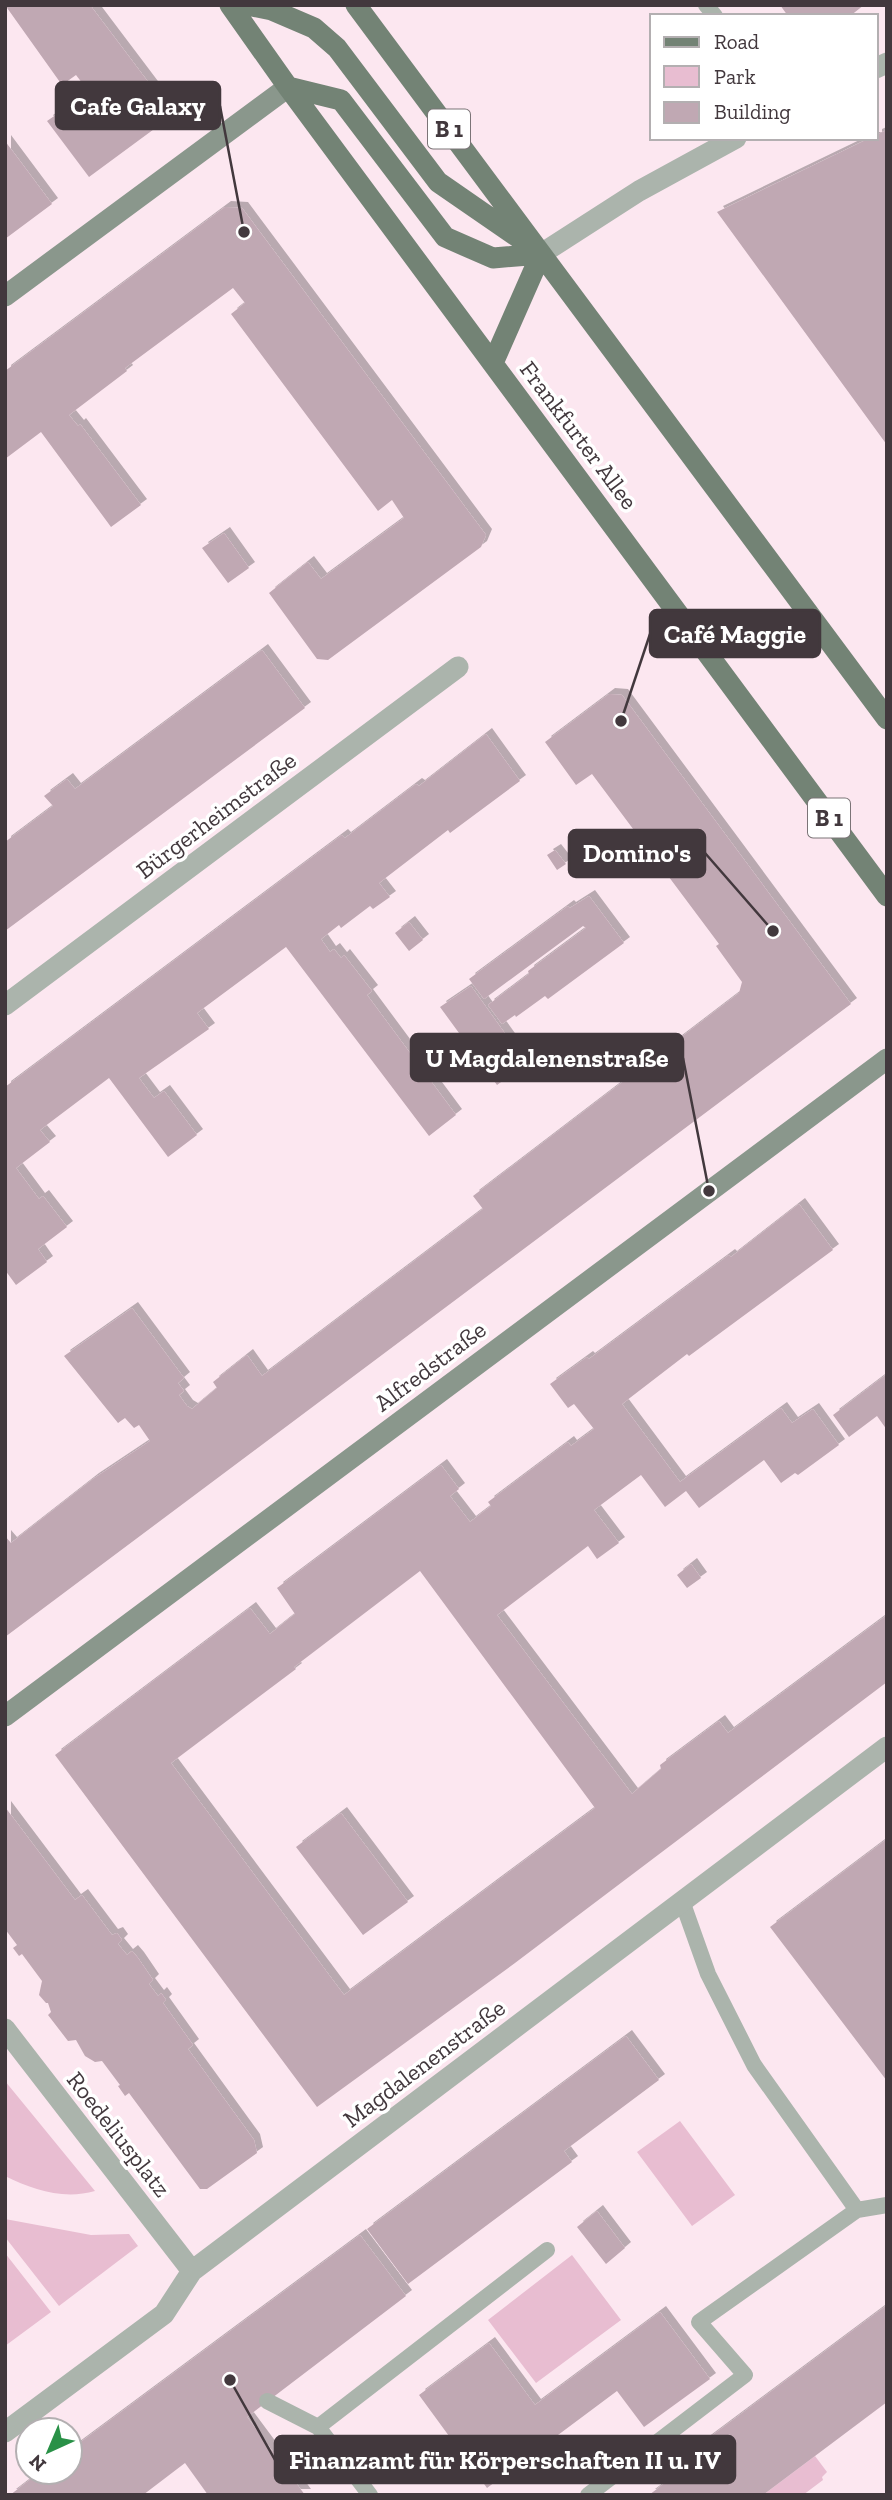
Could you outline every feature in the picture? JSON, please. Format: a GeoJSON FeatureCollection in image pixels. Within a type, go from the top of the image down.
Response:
{"type":"FeatureCollection","features":[{"type":"Feature","properties":{"kind":"main road","name":"Frankfurter Allee"},"geometry":{"type":"LineString","coordinates":[[230,5],[887,896]]}},
{"type":"Feature","properties":{"kind":"main road"},"geometry":{"type":"LineString","coordinates":[[247,5],[272,10],[314,28],[337,48],[438,182],[541,254]]}},
{"type":"Feature","properties":{"kind":"main road","name":"B 1"},"geometry":{"type":"LineString","coordinates":[[356,5],[887,719]]}},
{"type":"Feature","properties":{"kind":"main road"},"geometry":{"type":"LineString","coordinates":[[288,87],[341,100],[445,237],[493,258],[541,254]]}},
{"type":"Feature","properties":{"kind":"main road"},"geometry":{"type":"LineString","coordinates":[[493,363],[541,254]]}},
{"type":"Feature","properties":{"kind":"street"},"geometry":{"type":"LineString","coordinates":[[5,296],[288,87]]}},
{"type":"Feature","properties":{"kind":"street"},"geometry":{"type":"LineString","coordinates":[[541,254],[639,191],[732,140]]}},
{"type":"Feature","properties":{"kind":"street","name":"Bürgerheimstraße"},"geometry":{"type":"LineString","coordinates":[[5,1005],[458,667]]}},
{"type":"Feature","properties":{"kind":"street","name":"Alfredstraße"},"geometry":{"type":"LineString","coordinates":[[5,1716],[887,1059]]}},
{"type":"Feature","properties":{"kind":"street","name":"Magdalenenstraße"},"geometry":{"type":"LineString","coordinates":[[5,2432],[164,2314],[192,2271],[887,1747]]}},
{"type":"Feature","properties":{"kind":"street","name":"Roedeliusplatz"},"geometry":{"type":"LineString","coordinates":[[5,2029],[192,2271]]}},
{"type":"Feature","properties":{"kind":"lane"},"geometry":{"type":"LineString","coordinates":[[682,1900],[708,1974],[754,2065],[857,2210]]}},
{"type":"Feature","properties":{"kind":"lane"},"geometry":{"type":"LineString","coordinates":[[589,2495],[745,2375],[699,2322],[857,2210],[887,2205]]}},
{"type":"Feature","properties":{"kind":"lane"},"geometry":{"type":"LineString","coordinates":[[318,2427],[547,2250]]}},
{"type":"Feature","properties":{"kind":"lane"},"geometry":{"type":"LineString","coordinates":[[267,2401],[318,2427],[370,2495]]}},
{"type":"Feature","properties":{"kind":"green space"},"geometry":{"type":"Polygon","coordinates":[[[5,2081],[95,2191],[60,2194],[27,2186],[5,2176],[5,2081]]]}},
{"type":"Feature","properties":{"kind":"green space"},"geometry":{"type":"Polygon","coordinates":[[[680,2121],[735,2195],[692,2226],[637,2152],[680,2121]]]}},
{"type":"Feature","properties":{"kind":"green space"},"geometry":{"type":"Polygon","coordinates":[[[5,2219],[91,2235],[129,2234],[138,2246],[59,2306],[5,2237],[5,2219]]]}},
{"type":"Feature","properties":{"kind":"green space"},"geometry":{"type":"Polygon","coordinates":[[[5,2253],[51,2312],[5,2346],[5,2253]]]}},
{"type":"Feature","properties":{"kind":"green space"},"geometry":{"type":"Polygon","coordinates":[[[572,2255],[621,2320],[536,2383],[488,2320],[572,2255]]]}},
{"type":"Feature","properties":{"kind":"green space"},"geometry":{"type":"Polygon","coordinates":[[[815,2456],[827,2472],[822,2477],[823,2480],[803,2495],[763,2495],[815,2456]]]}},
{"type":"Feature","properties":{"kind":"building"},"geometry":{"type":"Polygon","coordinates":[[[5,5],[90,5],[167,107],[165,121],[89,177],[47,121],[89,92],[76,75],[62,85],[5,5]]]}},
{"type":"Feature","properties":{"kind":"building"},"geometry":{"type":"Polygon","coordinates":[[[780,5],[864,5],[853,14],[787,14],[780,5]]]}},
{"type":"Feature","properties":{"kind":"building"},"geometry":{"type":"Polygon","coordinates":[[[887,130],[887,445],[717,212],[866,140],[878,140],[878,134],[887,130]]]}},
{"type":"Feature","properties":{"kind":"building"},"geometry":{"type":"Polygon","coordinates":[[[5,141],[52,204],[5,239],[5,141]]]}},
{"type":"Feature","properties":{"kind":"building"},"geometry":{"type":"Polygon","coordinates":[[[225,207],[242,208],[486,535],[481,547],[328,660],[317,659],[269,593],[308,562],[321,579],[404,518],[392,500],[378,511],[231,314],[245,303],[233,288],[125,368],[127,371],[69,415],[78,426],[80,424],[141,505],[111,527],[41,432],[5,459],[5,371],[225,207]]]}},
{"type":"Feature","properties":{"kind":"building"},"geometry":{"type":"Polygon","coordinates":[[[224,533],[249,568],[228,583],[202,548],[224,533]]]}},
{"type":"Feature","properties":{"kind":"building"},"geometry":{"type":"Polygon","coordinates":[[[262,650],[305,708],[5,931],[5,842],[53,806],[44,796],[67,779],[75,789],[262,650]]]}},
{"type":"Feature","properties":{"kind":"building"},"geometry":{"type":"Polygon","coordinates":[[[609,694],[622,695],[851,1004],[5,1637],[5,1536],[11,1543],[93,1479],[150,1441],[139,1425],[134,1428],[125,1418],[118,1423],[64,1356],[132,1308],[184,1378],[178,1383],[184,1391],[179,1395],[192,1409],[217,1388],[213,1382],[247,1355],[262,1376],[483,1209],[473,1196],[739,993],[742,982],[716,946],[719,944],[592,774],[576,785],[545,742],[609,694]]]}},
{"type":"Feature","properties":{"kind":"building"},"geometry":{"type":"Polygon","coordinates":[[[486,734],[520,781],[450,833],[448,830],[379,883],[390,897],[373,909],[370,906],[321,939],[330,952],[334,949],[341,958],[344,955],[372,991],[367,995],[456,1115],[429,1136],[286,947],[197,1013],[209,1029],[139,1078],[154,1098],[164,1091],[197,1135],[168,1157],[109,1078],[40,1130],[50,1142],[16,1168],[39,1199],[43,1196],[67,1227],[38,1249],[47,1262],[16,1285],[5,1270],[5,1087],[342,835],[345,838],[486,734]]]}},
{"type":"Feature","properties":{"kind":"building"},"geometry":{"type":"Polygon","coordinates":[[[555,850],[566,864],[557,870],[547,855],[555,850]]]}},
{"type":"Feature","properties":{"kind":"building"},"geometry":{"type":"Polygon","coordinates":[[[589,896],[624,943],[548,999],[545,996],[502,1024],[488,1005],[586,928],[583,926],[484,999],[469,979],[568,906],[570,908],[589,896]]]}},
{"type":"Feature","properties":{"kind":"building"},"geometry":{"type":"Polygon","coordinates":[[[409,922],[423,940],[409,951],[395,933],[409,922]]]}},
{"type":"Feature","properties":{"kind":"building"},"geometry":{"type":"Polygon","coordinates":[[[471,986],[524,1060],[514,1068],[516,1071],[497,1085],[440,1007],[471,986]]]}},
{"type":"Feature","properties":{"kind":"building"},"geometry":{"type":"Polygon","coordinates":[[[799,1204],[833,1250],[622,1404],[680,1482],[781,1408],[792,1423],[813,1409],[839,1445],[798,1475],[795,1473],[781,1483],[764,1460],[699,1508],[686,1491],[665,1507],[641,1475],[594,1510],[619,1543],[597,1559],[588,1546],[497,1615],[632,1794],[661,1769],[660,1765],[719,1721],[728,1733],[887,1615],[887,1682],[515,1963],[317,2107],[55,1755],[250,1608],[270,1634],[295,1614],[277,1588],[441,1465],[459,1489],[450,1496],[470,1522],[491,1506],[488,1502],[568,1442],[571,1446],[594,1429],[574,1404],[568,1408],[550,1384],[587,1357],[589,1359],[729,1255],[731,1257],[799,1204]],[[420,1571],[171,1763],[344,1995],[595,1808],[420,1571]]]}},
{"type":"Feature","properties":{"kind":"building"},"geometry":{"type":"Polygon","coordinates":[[[887,1374],[887,1430],[877,1416],[849,1437],[833,1415],[887,1374]]]}},
{"type":"Feature","properties":{"kind":"building"},"geometry":{"type":"Polygon","coordinates":[[[691,1564],[701,1578],[687,1588],[677,1575],[691,1564]]]}},
{"type":"Feature","properties":{"kind":"building"},"geometry":{"type":"Polygon","coordinates":[[[5,1807],[75,1900],[82,1895],[112,1935],[117,1933],[122,1940],[118,1944],[127,1955],[132,1951],[138,1958],[153,1980],[149,1984],[158,1996],[161,1993],[166,2000],[163,2003],[193,2045],[188,2049],[254,2140],[257,2153],[207,2189],[200,2189],[129,2093],[125,2096],[102,2061],[95,2062],[85,2056],[76,2040],[68,2041],[48,2015],[51,2012],[48,2003],[39,1995],[42,1981],[22,1954],[19,1956],[13,1948],[17,1945],[5,1929],[5,1807]]]}},
{"type":"Feature","properties":{"kind":"building"},"geometry":{"type":"Polygon","coordinates":[[[341,1813],[408,1902],[363,1935],[296,1847],[341,1813]]]}},
{"type":"Feature","properties":{"kind":"building"},"geometry":{"type":"Polygon","coordinates":[[[887,1839],[887,2081],[770,1927],[887,1839]]]}},
{"type":"Feature","properties":{"kind":"building"},"geometry":{"type":"Polygon","coordinates":[[[626,2036],[659,2080],[564,2151],[572,2162],[408,2284],[367,2229],[626,2036]]]}},
{"type":"Feature","properties":{"kind":"building"},"geometry":{"type":"Polygon","coordinates":[[[597,2211],[625,2248],[606,2264],[577,2227],[597,2211]]]}},
{"type":"Feature","properties":{"kind":"building"},"geometry":{"type":"Polygon","coordinates":[[[360,2235],[406,2296],[247,2417],[305,2495],[208,2495],[185,2463],[143,2495],[10,2495],[22,2486],[84,2486],[84,2440],[360,2235]]]}},
{"type":"Feature","properties":{"kind":"building"},"geometry":{"type":"Polygon","coordinates":[[[887,2305],[887,2402],[763,2495],[649,2495],[683,2469],[678,2461],[887,2305]]]}},
{"type":"Feature","properties":{"kind":"building"},"geometry":{"type":"Polygon","coordinates":[[[660,2312],[710,2379],[644,2427],[617,2391],[487,2488],[419,2395],[489,2343],[535,2405],[660,2312]]]}},
{"type":"Feature","properties":{"kind":"place","name":"Cafe Galaxy"},"geometry":{"type":"Point","coordinates":[244,232]}},
{"type":"Feature","properties":{"kind":"place","name":"Café Maggie"},"geometry":{"type":"Point","coordinates":[621,721]}},
{"type":"Feature","properties":{"kind":"place","name":"Domino's"},"geometry":{"type":"Point","coordinates":[773,931]}},
{"type":"Feature","properties":{"kind":"place","name":"U Magdalenenstraße"},"geometry":{"type":"Point","coordinates":[709,1191]}},
{"type":"Feature","properties":{"kind":"place","name":"Finanzamt für Körperschaften II u. IV"},"geometry":{"type":"Point","coordinates":[230,2380]}}]}
